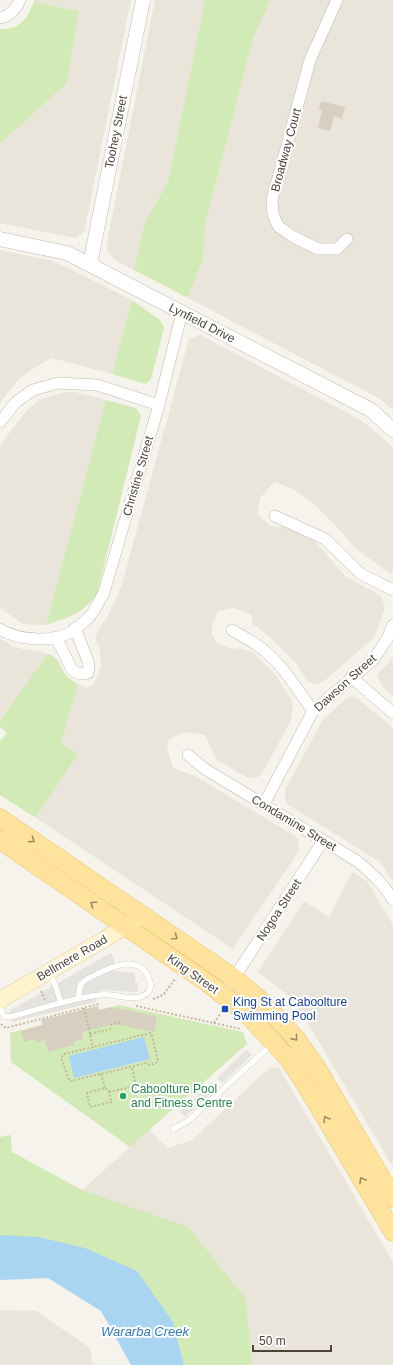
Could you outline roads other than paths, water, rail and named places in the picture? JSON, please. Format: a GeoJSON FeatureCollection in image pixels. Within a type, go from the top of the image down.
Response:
{"type":"FeatureCollection","features":[{"type":"Feature","properties":{"kind":"main road","name":"King Street"},"geometry":{"type":"LineString","coordinates":[[0,818],[234,978],[264,1003],[298,1040],[318,1070],[393,1232]]}},
{"type":"Feature","properties":{"kind":"main road","name":"King Street"},"geometry":{"type":"LineString","coordinates":[[0,840],[125,926],[234,1003],[247,1014],[288,1058],[353,1148],[393,1198]]}},
{"type":"Feature","properties":{"kind":"main road","name":"Bellmere Road"},"geometry":{"type":"LineString","coordinates":[[0,1000],[143,915]]}},
{"type":"Feature","properties":{"kind":"street"},"geometry":{"type":"LineString","coordinates":[[0,18],[11,14],[17,7],[20,0]]}},
{"type":"Feature","properties":{"kind":"street","name":"Toohey Street"},"geometry":{"type":"LineString","coordinates":[[90,264],[143,0]]}},
{"type":"Feature","properties":{"kind":"street","name":"Broadway Court"},"geometry":{"type":"LineString","coordinates":[[337,0],[310,60],[272,200],[273,214],[278,226],[292,236],[318,249],[337,248],[347,239]]}},
{"type":"Feature","properties":{"kind":"street","name":"Lynfield Drive"},"geometry":{"type":"LineString","coordinates":[[0,239],[45,247],[67,253],[90,264],[371,410],[393,430]]}},
{"type":"Feature","properties":{"kind":"street","name":"Christine Street"},"geometry":{"type":"LineString","coordinates":[[0,629],[8,634],[33,639],[48,639],[56,637],[70,632],[90,615],[104,592],[159,405],[182,312]]}},
{"type":"Feature","properties":{"kind":"street"},"geometry":{"type":"LineString","coordinates":[[0,422],[16,402],[33,390],[58,383],[96,385],[159,405]]}},
{"type":"Feature","properties":{"kind":"street"},"geometry":{"type":"LineString","coordinates":[[276,516],[325,539],[361,574],[393,590]]}},
{"type":"Feature","properties":{"kind":"street","name":"Dawson Street"},"geometry":{"type":"LineString","coordinates":[[264,804],[313,711],[351,677],[373,660],[387,639],[393,625]]}},
{"type":"Feature","properties":{"kind":"street"},"geometry":{"type":"LineString","coordinates":[[56,637],[72,670],[80,674],[88,673],[89,664],[75,628]]}},
{"type":"Feature","properties":{"kind":"street"},"geometry":{"type":"LineString","coordinates":[[232,630],[253,642],[266,652],[276,662],[313,711]]}},
{"type":"Feature","properties":{"kind":"street"},"geometry":{"type":"LineString","coordinates":[[351,677],[393,713]]}},
{"type":"Feature","properties":{"kind":"street","name":"Condamine Street"},"geometry":{"type":"LineString","coordinates":[[188,755],[205,769],[357,862],[372,873],[387,890],[393,900]]}},
{"type":"Feature","properties":{"kind":"street","name":"Nogoa Street"},"geometry":{"type":"LineString","coordinates":[[234,978],[323,841]]}},
{"type":"Feature","properties":{"kind":"lane"},"geometry":{"type":"LineString","coordinates":[[0,1008],[4,1016],[9,1017],[78,998],[103,994],[136,998],[148,993],[151,983],[149,977],[134,964],[118,964],[83,982],[79,989],[78,998]]}},
{"type":"Feature","properties":{"kind":"lane"},"geometry":{"type":"LineString","coordinates":[[48,972],[54,982],[61,1003]]}},
{"type":"Feature","properties":{"kind":"lane"},"geometry":{"type":"LineString","coordinates":[[173,1129],[188,1121],[274,1042]]}},
{"type":"Feature","properties":{"kind":"water"},"geometry":{"type":"Polygon","coordinates":[[[144,1037],[150,1059],[74,1078],[69,1056],[144,1037]]]}},
{"type":"Feature","properties":{"kind":"water","name":"Wararba Creek"},"geometry":{"type":"Polygon","coordinates":[[[0,1235],[38,1237],[85,1248],[137,1271],[173,1322],[184,1365],[131,1365],[101,1311],[48,1278],[0,1280],[0,1235]]]}},
{"type":"Feature","properties":{"kind":"place","name":"King St at Caboolture Swimming Pool"},"geometry":{"type":"Point","coordinates":[225,1009]}},
{"type":"Feature","properties":{"kind":"place","name":"Caboolture Pool and Fitness Centre"},"geometry":{"type":"Point","coordinates":[123,1096]}}]}
